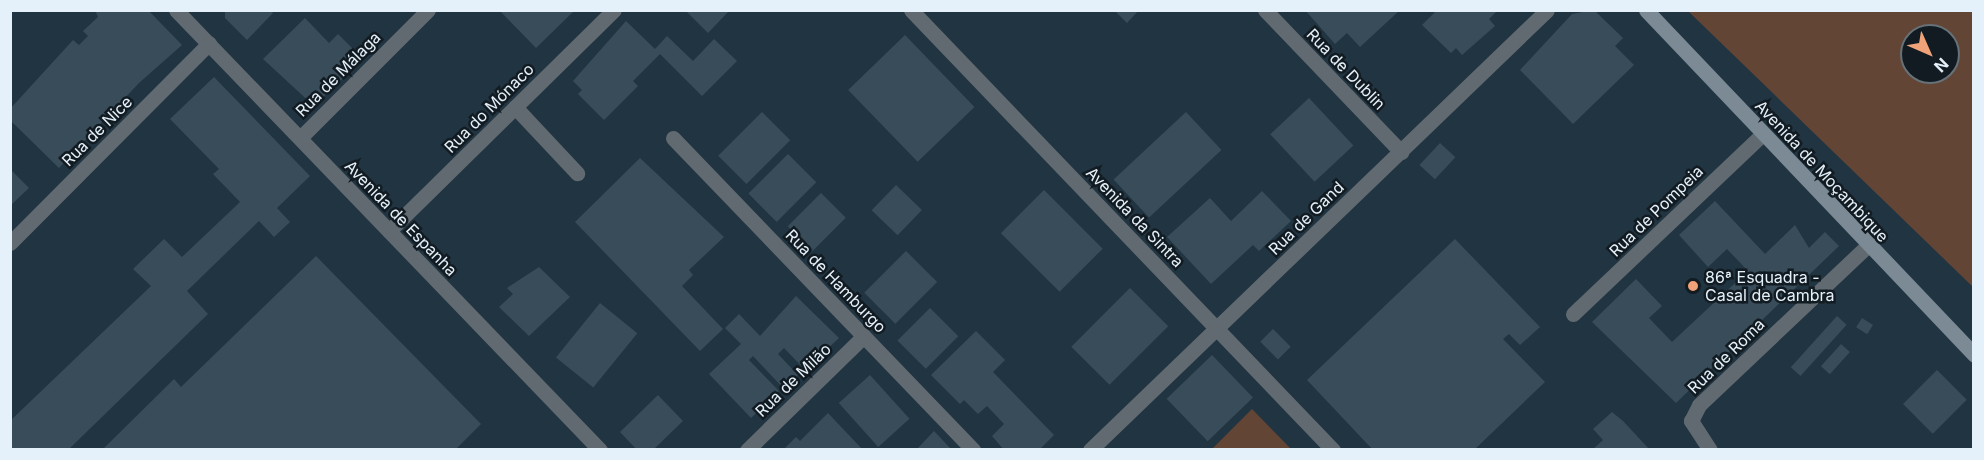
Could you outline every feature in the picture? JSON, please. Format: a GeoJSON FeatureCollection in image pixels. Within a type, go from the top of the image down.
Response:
{"type":"FeatureCollection","features":[{"type":"Feature","properties":{"kind":"street","name":"Avenida de Espanha"},"geometry":{"type":"LineString","coordinates":[[176,10],[600,450]]}},
{"type":"Feature","properties":{"kind":"street","name":"Rua de Málaga"},"geometry":{"type":"LineString","coordinates":[[300,138],[428,10]]}},
{"type":"Feature","properties":{"kind":"street","name":"Rua do Mónaco"},"geometry":{"type":"LineString","coordinates":[[389,231],[614,10]]}},
{"type":"Feature","properties":{"kind":"street","name":"Avenida da Sintra"},"geometry":{"type":"LineString","coordinates":[[910,10],[1333,450]]}},
{"type":"Feature","properties":{"kind":"street","name":"Rua de Dublin"},"geometry":{"type":"LineString","coordinates":[[1265,10],[1401,152]]}},
{"type":"Feature","properties":{"kind":"street","name":"Rua de Gand"},"geometry":{"type":"LineString","coordinates":[[1090,450],[1547,10]]}},
{"type":"Feature","properties":{"kind":"street","name":"Avenida de Moçambique"},"geometry":{"type":"LineString","coordinates":[[1646,10],[1974,355]]}},
{"type":"Feature","properties":{"kind":"street","name":"Rua de Nice"},"geometry":{"type":"LineString","coordinates":[[10,243],[209,44]]}},
{"type":"Feature","properties":{"kind":"street"},"geometry":{"type":"LineString","coordinates":[[515,107],[577,173]]}},
{"type":"Feature","properties":{"kind":"street","name":"Rua de Pompeia"},"geometry":{"type":"LineString","coordinates":[[1573,314],[1763,134]]}},
{"type":"Feature","properties":{"kind":"street","name":"Rua de Hamburgo"},"geometry":{"type":"LineString","coordinates":[[673,138],[973,450]]}},
{"type":"Feature","properties":{"kind":"street","name":"Rua de Roma"},"geometry":{"type":"LineString","coordinates":[[1710,450],[1691,421],[1699,405],[1868,246]]}},
{"type":"Feature","properties":{"kind":"street","name":"Rua de Milão"},"geometry":{"type":"LineString","coordinates":[[747,450],[864,336]]}},
{"type":"Feature","properties":{"kind":"shaded area"},"geometry":{"type":"Polygon","coordinates":[[[1688,11],[1973,11],[1973,287],[1688,11]]]}},
{"type":"Feature","properties":{"kind":"shaded area"},"geometry":{"type":"Polygon","coordinates":[[[1252,409],[1291,449],[1212,449],[1252,409]]]}},
{"type":"Feature","properties":{"kind":"building"},"geometry":{"type":"Polygon","coordinates":[[[95,10],[148,10],[182,45],[139,83],[59,168],[10,120],[10,109],[73,40],[79,45],[88,36],[83,31],[98,17],[95,10]]]}},
{"type":"Feature","properties":{"kind":"building"},"geometry":{"type":"Polygon","coordinates":[[[225,10],[270,10],[273,13],[247,40],[225,18],[225,10]]]}},
{"type":"Feature","properties":{"kind":"building"},"geometry":{"type":"Polygon","coordinates":[[[499,10],[575,10],[536,48],[499,10]]]}},
{"type":"Feature","properties":{"kind":"building"},"geometry":{"type":"Polygon","coordinates":[[[685,10],[730,10],[708,33],[685,10]]]}},
{"type":"Feature","properties":{"kind":"building"},"geometry":{"type":"Polygon","coordinates":[[[1114,10],[1139,10],[1127,23],[1114,10]]]}},
{"type":"Feature","properties":{"kind":"building"},"geometry":{"type":"Polygon","coordinates":[[[1305,10],[1400,10],[1360,47],[1347,33],[1335,44],[1305,10]]]}},
{"type":"Feature","properties":{"kind":"building"},"geometry":{"type":"Polygon","coordinates":[[[1437,10],[1498,10],[1489,19],[1495,26],[1462,55],[1456,48],[1451,53],[1422,25],[1437,10]]]}},
{"type":"Feature","properties":{"kind":"building"},"geometry":{"type":"Polygon","coordinates":[[[1594,10],[1623,38],[1615,46],[1634,65],[1573,124],[1520,70],[1572,14],[1594,10]]]}},
{"type":"Feature","properties":{"kind":"building"},"geometry":{"type":"Polygon","coordinates":[[[305,18],[329,43],[338,34],[363,59],[314,106],[263,59],[305,18]]]}},
{"type":"Feature","properties":{"kind":"building"},"geometry":{"type":"Polygon","coordinates":[[[626,21],[655,49],[667,36],[693,61],[714,39],[737,61],[702,96],[660,54],[633,81],[638,86],[604,120],[578,94],[582,90],[573,81],[626,21]]]}},
{"type":"Feature","properties":{"kind":"building"},"geometry":{"type":"Polygon","coordinates":[[[905,35],[974,107],[918,162],[848,90],[905,35]]]}},
{"type":"Feature","properties":{"kind":"building"},"geometry":{"type":"Polygon","coordinates":[[[214,77],[310,176],[277,208],[290,222],[274,237],[259,221],[187,291],[208,314],[68,450],[10,450],[10,421],[151,286],[133,269],[164,239],[182,257],[240,202],[213,174],[219,169],[170,119],[214,77]]]}},
{"type":"Feature","properties":{"kind":"building"},"geometry":{"type":"Polygon","coordinates":[[[1309,98],[1353,146],[1315,182],[1270,134],[1309,98]]]}},
{"type":"Feature","properties":{"kind":"building"},"geometry":{"type":"Polygon","coordinates":[[[762,112],[790,140],[746,184],[718,156],[762,112]]]}},
{"type":"Feature","properties":{"kind":"building"},"geometry":{"type":"Polygon","coordinates":[[[1186,112],[1221,150],[1149,218],[1114,180],[1186,112]]]}},
{"type":"Feature","properties":{"kind":"building"},"geometry":{"type":"Polygon","coordinates":[[[1440,143],[1455,157],[1435,179],[1420,165],[1440,143]]]}},
{"type":"Feature","properties":{"kind":"building"},"geometry":{"type":"Polygon","coordinates":[[[788,154],[816,182],[777,222],[748,194],[788,154]]]}},
{"type":"Feature","properties":{"kind":"building"},"geometry":{"type":"Polygon","coordinates":[[[640,158],[724,237],[689,270],[693,275],[682,286],[723,329],[700,351],[575,222],[640,158]]]}},
{"type":"Feature","properties":{"kind":"building"},"geometry":{"type":"Polygon","coordinates":[[[10,169],[29,188],[10,206],[10,169]]]}},
{"type":"Feature","properties":{"kind":"building"},"geometry":{"type":"Polygon","coordinates":[[[896,185],[922,210],[898,235],[872,210],[896,185]]]}},
{"type":"Feature","properties":{"kind":"building"},"geometry":{"type":"Polygon","coordinates":[[[1044,190],[1103,249],[1060,292],[1001,233],[1044,190]]]}},
{"type":"Feature","properties":{"kind":"building"},"geometry":{"type":"Polygon","coordinates":[[[1262,191],[1291,221],[1259,251],[1253,245],[1211,284],[1167,237],[1210,198],[1231,221],[1262,191]]]}},
{"type":"Feature","properties":{"kind":"building"},"geometry":{"type":"Polygon","coordinates":[[[821,193],[846,218],[813,251],[788,226],[821,193]]]}},
{"type":"Feature","properties":{"kind":"building"},"geometry":{"type":"Polygon","coordinates":[[[1715,201],[1765,254],[1795,225],[1809,248],[1825,232],[1839,246],[1676,403],[1592,322],[1636,279],[1662,306],[1649,318],[1672,342],[1748,271],[1727,249],[1708,267],[1679,235],[1715,201]]]}},
{"type":"Feature","properties":{"kind":"building"},"geometry":{"type":"Polygon","coordinates":[[[1455,239],[1540,327],[1520,345],[1509,334],[1503,339],[1545,382],[1474,450],[1373,450],[1307,380],[1455,239]]]}},
{"type":"Feature","properties":{"kind":"building"},"geometry":{"type":"Polygon","coordinates":[[[906,251],[937,282],[895,324],[864,293],[906,251]]]}},
{"type":"Feature","properties":{"kind":"building"},"geometry":{"type":"Polygon","coordinates":[[[316,256],[481,424],[455,450],[102,450],[174,379],[181,387],[316,256]]]}},
{"type":"Feature","properties":{"kind":"building"},"geometry":{"type":"Polygon","coordinates":[[[539,267],[570,297],[529,336],[499,307],[513,294],[507,288],[539,267]]]}},
{"type":"Feature","properties":{"kind":"building"},"geometry":{"type":"Polygon","coordinates":[[[1130,288],[1168,326],[1109,385],[1071,347],[1130,288]]]}},
{"type":"Feature","properties":{"kind":"building"},"geometry":{"type":"Polygon","coordinates":[[[796,296],[839,338],[805,370],[784,348],[778,354],[798,375],[784,389],[753,356],[749,360],[779,391],[751,418],[709,374],[741,344],[725,328],[739,314],[760,336],[796,296]]]}},
{"type":"Feature","properties":{"kind":"building"},"geometry":{"type":"Polygon","coordinates":[[[600,303],[637,333],[593,388],[556,357],[600,303]]]}},
{"type":"Feature","properties":{"kind":"building"},"geometry":{"type":"Polygon","coordinates":[[[930,308],[958,336],[926,369],[897,341],[930,308]]]}},
{"type":"Feature","properties":{"kind":"building"},"geometry":{"type":"Polygon","coordinates":[[[1837,316],[1847,325],[1800,376],[1791,367],[1837,316]]]}},
{"type":"Feature","properties":{"kind":"building"},"geometry":{"type":"Polygon","coordinates":[[[1862,318],[1873,325],[1867,334],[1856,327],[1862,318]]]}},
{"type":"Feature","properties":{"kind":"building"},"geometry":{"type":"Polygon","coordinates":[[[1273,329],[1291,347],[1278,359],[1260,342],[1273,329]]]}},
{"type":"Feature","properties":{"kind":"building"},"geometry":{"type":"Polygon","coordinates":[[[976,331],[1005,360],[993,372],[1054,435],[1039,450],[1004,450],[992,436],[1004,424],[987,406],[978,414],[964,400],[960,404],[931,375],[976,331]]]}},
{"type":"Feature","properties":{"kind":"building"},"geometry":{"type":"Polygon","coordinates":[[[1841,344],[1850,352],[1830,374],[1821,366],[1841,344]]]}},
{"type":"Feature","properties":{"kind":"building"},"geometry":{"type":"Polygon","coordinates":[[[1212,355],[1253,397],[1208,441],[1167,399],[1212,355]]]}},
{"type":"Feature","properties":{"kind":"building"},"geometry":{"type":"Polygon","coordinates":[[[1937,370],[1967,400],[1933,434],[1903,404],[1937,370]]]}},
{"type":"Feature","properties":{"kind":"building"},"geometry":{"type":"Polygon","coordinates":[[[870,375],[909,419],[878,447],[839,403],[870,375]]]}},
{"type":"Feature","properties":{"kind":"building"},"geometry":{"type":"Polygon","coordinates":[[[658,395],[683,421],[653,450],[637,450],[620,432],[658,395]]]}},
{"type":"Feature","properties":{"kind":"building"},"geometry":{"type":"Polygon","coordinates":[[[1612,412],[1650,450],[1592,450],[1603,440],[1593,429],[1612,412]]]}},
{"type":"Feature","properties":{"kind":"building"},"geometry":{"type":"Polygon","coordinates":[[[828,413],[863,450],[783,450],[796,437],[800,441],[828,413]]]}},
{"type":"Feature","properties":{"kind":"building"},"geometry":{"type":"Polygon","coordinates":[[[934,431],[952,450],[916,450],[934,431]]]}},
{"type":"Feature","properties":{"kind":"place","name":"86ª Esquadra - Casal de Cambra"},"geometry":{"type":"Point","coordinates":[1693,286]}}]}
